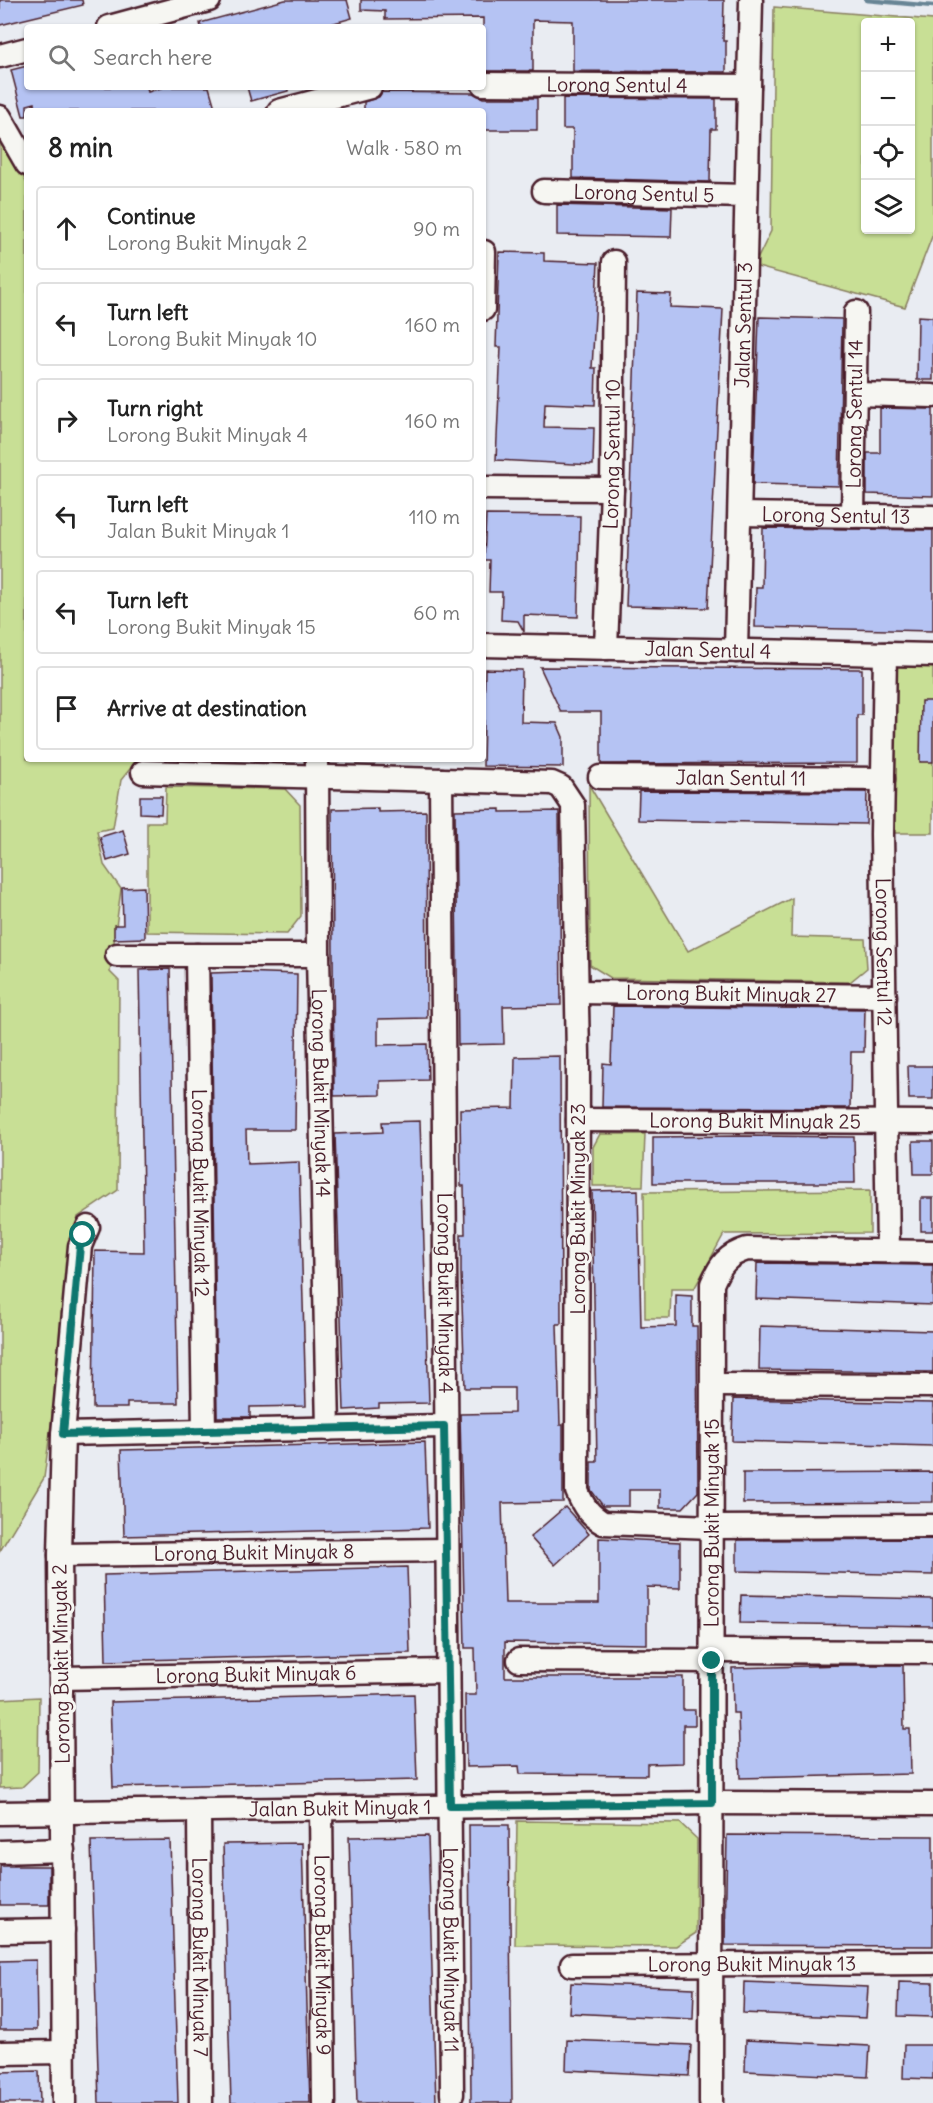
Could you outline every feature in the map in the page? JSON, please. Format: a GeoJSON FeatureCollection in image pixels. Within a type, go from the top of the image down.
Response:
{"type":"FeatureCollection","features":[{"type":"Feature","properties":{"kind":"street"},"geometry":{"type":"LineString","coordinates":[[117,24],[164,6],[209,0]]}},
{"type":"Feature","properties":{"kind":"street","name":"Jalan Sentul 3"},"geometry":{"type":"LineString","coordinates":[[736,651],[751,0]]}},
{"type":"Feature","properties":{"kind":"street"},"geometry":{"type":"LineString","coordinates":[[0,56],[24,50]]}},
{"type":"Feature","properties":{"kind":"street","name":"Lorong Sentul 4"},"geometry":{"type":"LineString","coordinates":[[486,84],[749,87]]}},
{"type":"Feature","properties":{"kind":"street"},"geometry":{"type":"LineString","coordinates":[[296,108],[358,97]]}},
{"type":"Feature","properties":{"kind":"street"},"geometry":{"type":"LineString","coordinates":[[0,117],[24,159]]}},
{"type":"Feature","properties":{"kind":"street","name":"Lorong Sentul 5"},"geometry":{"type":"LineString","coordinates":[[544,190],[746,196]]}},
{"type":"Feature","properties":{"kind":"street","name":"Lorong Sentul 10"},"geometry":{"type":"LineString","coordinates":[[606,648],[612,489],[614,262]]}},
{"type":"Feature","properties":{"kind":"street","name":"Lorong Sentul 14"},"geometry":{"type":"LineString","coordinates":[[853,516],[856,312]]}},
{"type":"Feature","properties":{"kind":"street"},"geometry":{"type":"LineString","coordinates":[[855,394],[933,396]]}},
{"type":"Feature","properties":{"kind":"street"},"geometry":{"type":"LineString","coordinates":[[486,488],[612,489]]}},
{"type":"Feature","properties":{"kind":"street","name":"Lorong Sentul 13"},"geometry":{"type":"LineString","coordinates":[[740,514],[933,517]]}},
{"type":"Feature","properties":{"kind":"street","name":"Jalan Sentul 4"},"geometry":{"type":"LineString","coordinates":[[486,645],[933,655]]}},
{"type":"Feature","properties":{"kind":"street","name":"Lorong Sentul 12"},"geometry":{"type":"LineString","coordinates":[[885,654],[883,779],[888,1251]]}},
{"type":"Feature","properties":{"kind":"street"},"geometry":{"type":"LineString","coordinates":[[143,772],[317,768],[441,780]]}},
{"type":"Feature","properties":{"kind":"street","name":"Lorong Bukit Minyak 14"},"geometry":{"type":"LineString","coordinates":[[317,768],[318,955],[328,1429]]}},
{"type":"Feature","properties":{"kind":"street","name":"Jalan Sentul 11"},"geometry":{"type":"LineString","coordinates":[[600,777],[883,779]]}},
{"type":"Feature","properties":{"kind":"street","name":"Lorong Bukit Minyak 23"},"geometry":{"type":"LineString","coordinates":[[441,780],[552,783],[561,787],[573,805],[578,1120],[577,1491],[587,1511],[603,1522],[713,1527],[933,1526]]}},
{"type":"Feature","properties":{"kind":"street","name":"Lorong Bukit Minyak 4"},"geometry":{"type":"LineString","coordinates":[[441,780],[444,1426],[450,1806]]}},
{"type":"Feature","properties":{"kind":"street"},"geometry":{"type":"LineString","coordinates":[[117,955],[318,955]]}},
{"type":"Feature","properties":{"kind":"street","name":"Lorong Bukit Minyak 12"},"geometry":{"type":"LineString","coordinates":[[197,955],[204,1431]]}},
{"type":"Feature","properties":{"kind":"street","name":"Lorong Bukit Minyak 27"},"geometry":{"type":"LineString","coordinates":[[577,992],[885,996]]}},
{"type":"Feature","properties":{"kind":"street","name":"Lorong Bukit Minyak 25"},"geometry":{"type":"LineString","coordinates":[[578,1120],[933,1122]]}},
{"type":"Feature","properties":{"kind":"street","name":"Lorong Bukit Minyak 2"},"geometry":{"type":"LineString","coordinates":[[64,2103],[60,1555],[63,1434],[80,1246],[88,1227]]}},
{"type":"Feature","properties":{"kind":"street","name":"Lorong Bukit Minyak 15"},"geometry":{"type":"LineString","coordinates":[[711,2103],[712,1284],[718,1268],[732,1254],[747,1249],[888,1251]]}},
{"type":"Feature","properties":{"kind":"street"},"geometry":{"type":"LineString","coordinates":[[888,1251],[933,1252]]}},
{"type":"Feature","properties":{"kind":"street"},"geometry":{"type":"LineString","coordinates":[[713,1385],[933,1386]]}},
{"type":"Feature","properties":{"kind":"street"},"geometry":{"type":"LineString","coordinates":[[63,1434],[444,1426]]}},
{"type":"Feature","properties":{"kind":"street","name":"Lorong Bukit Minyak 8"},"geometry":{"type":"LineString","coordinates":[[60,1555],[446,1550]]}},
{"type":"Feature","properties":{"kind":"street"},"geometry":{"type":"LineString","coordinates":[[519,1660],[933,1652]]}},
{"type":"Feature","properties":{"kind":"street","name":"Lorong Bukit Minyak 6"},"geometry":{"type":"LineString","coordinates":[[62,1678],[448,1671]]}},
{"type":"Feature","properties":{"kind":"street","name":"Jalan Bukit Minyak 1"},"geometry":{"type":"LineString","coordinates":[[0,1813],[712,1803],[933,1804]]}},
{"type":"Feature","properties":{"kind":"street","name":"Lorong Bukit Minyak 11"},"geometry":{"type":"LineString","coordinates":[[450,1806],[452,2094]]}},
{"type":"Feature","properties":{"kind":"street","name":"Lorong Bukit Minyak 9"},"geometry":{"type":"LineString","coordinates":[[321,1808],[324,2103]]}},
{"type":"Feature","properties":{"kind":"street","name":"Lorong Bukit Minyak 7"},"geometry":{"type":"LineString","coordinates":[[199,1810],[201,2103]]}},
{"type":"Feature","properties":{"kind":"street"},"geometry":{"type":"LineString","coordinates":[[0,1852],[63,1850]]}},
{"type":"Feature","properties":{"kind":"street"},"geometry":{"type":"LineString","coordinates":[[0,1931],[63,1930]]}},
{"type":"Feature","properties":{"kind":"street","name":"Lorong Bukit Minyak 13"},"geometry":{"type":"LineString","coordinates":[[572,1965],[933,1963]]}},
{"type":"Feature","properties":{"kind":"street"},"geometry":{"type":"LineString","coordinates":[[0,2053],[64,2052]]}},
{"type":"Feature","properties":{"kind":"green space"},"geometry":{"type":"Polygon","coordinates":[[[774,7],[909,18],[861,18],[861,234],[915,234],[915,19],[933,20],[933,234],[905,307],[754,266],[771,231],[774,7]]]}},
{"type":"Feature","properties":{"kind":"green space"},"geometry":{"type":"Polygon","coordinates":[[[0,130],[24,178],[24,762],[136,762],[121,780],[113,828],[97,831],[104,865],[121,889],[110,972],[119,981],[118,1190],[78,1217],[44,1478],[0,1551],[0,130]]]}},
{"type":"Feature","properties":{"kind":"green space"},"geometry":{"type":"Polygon","coordinates":[[[897,660],[933,661],[933,833],[893,833],[897,660]]]}},
{"type":"Feature","properties":{"kind":"green space"},"geometry":{"type":"Polygon","coordinates":[[[589,785],[688,951],[792,898],[791,937],[865,939],[867,968],[850,982],[611,978],[590,965],[589,785]]]}},
{"type":"Feature","properties":{"kind":"green space"},"geometry":{"type":"Polygon","coordinates":[[[166,787],[285,789],[300,805],[301,916],[287,934],[147,932],[147,822],[165,822],[166,787]]]}},
{"type":"Feature","properties":{"kind":"green space"},"geometry":{"type":"Polygon","coordinates":[[[600,1134],[645,1134],[643,1186],[593,1186],[593,1147],[600,1134]]]}},
{"type":"Feature","properties":{"kind":"green space"},"geometry":{"type":"Polygon","coordinates":[[[870,1190],[870,1233],[724,1234],[694,1289],[671,1289],[670,1318],[645,1318],[644,1192],[870,1190]]]}},
{"type":"Feature","properties":{"kind":"green space"},"geometry":{"type":"Polygon","coordinates":[[[39,1697],[38,1772],[22,1787],[0,1788],[0,1699],[39,1697]]]}},
{"type":"Feature","properties":{"kind":"green space"},"geometry":{"type":"Polygon","coordinates":[[[517,1821],[680,1823],[697,1839],[696,1933],[676,1946],[515,1945],[517,1821]]]}},
{"type":"Feature","properties":{"kind":"building"},"geometry":{"type":"Polygon","coordinates":[[[0,0],[82,0],[83,5],[0,25],[0,0]]]}},
{"type":"Feature","properties":{"kind":"building"},"geometry":{"type":"Polygon","coordinates":[[[285,0],[347,0],[352,18],[331,24],[200,23],[285,0]]]}},
{"type":"Feature","properties":{"kind":"building"},"geometry":{"type":"Polygon","coordinates":[[[361,0],[724,0],[723,41],[726,41],[726,72],[573,71],[573,21],[533,20],[533,71],[486,71],[486,24],[483,24],[483,18],[385,19],[385,11],[361,10],[361,0]]]}},
{"type":"Feature","properties":{"kind":"building"},"geometry":{"type":"Polygon","coordinates":[[[24,67],[24,90],[148,90],[148,92],[210,90],[215,108],[36,108],[35,103],[24,108],[23,116],[11,70],[24,67]]]}},
{"type":"Feature","properties":{"kind":"building"},"geometry":{"type":"Polygon","coordinates":[[[248,90],[288,90],[288,91],[251,101],[248,90]]]}},
{"type":"Feature","properties":{"kind":"building"},"geometry":{"type":"Polygon","coordinates":[[[382,92],[473,93],[483,98],[537,98],[537,130],[486,130],[486,108],[364,108],[364,102],[379,97],[382,92]]]}},
{"type":"Feature","properties":{"kind":"building"},"geometry":{"type":"Polygon","coordinates":[[[563,98],[716,99],[716,129],[711,129],[710,182],[573,178],[573,129],[563,129],[563,98]]]}},
{"type":"Feature","properties":{"kind":"building"},"geometry":{"type":"Polygon","coordinates":[[[557,205],[672,208],[671,237],[557,235],[557,205]]]}},
{"type":"Feature","properties":{"kind":"building"},"geometry":{"type":"Polygon","coordinates":[[[499,252],[544,253],[544,261],[598,263],[592,368],[596,368],[595,405],[545,403],[544,427],[594,428],[593,465],[496,460],[501,347],[496,347],[499,252]]]}},
{"type":"Feature","properties":{"kind":"building"},"geometry":{"type":"Polygon","coordinates":[[[637,293],[671,294],[670,307],[723,309],[708,608],[626,606],[637,293]]]}},
{"type":"Feature","properties":{"kind":"building"},"geometry":{"type":"Polygon","coordinates":[[[918,316],[933,317],[933,380],[917,380],[918,316]]]}},
{"type":"Feature","properties":{"kind":"building"},"geometry":{"type":"Polygon","coordinates":[[[759,317],[842,319],[839,486],[753,484],[759,317]]]}},
{"type":"Feature","properties":{"kind":"building"},"geometry":{"type":"Polygon","coordinates":[[[880,408],[933,409],[933,496],[867,494],[867,453],[880,453],[880,408]]]}},
{"type":"Feature","properties":{"kind":"building"},"geometry":{"type":"Polygon","coordinates":[[[486,515],[580,516],[578,617],[524,615],[524,632],[518,621],[501,620],[502,592],[489,592],[490,560],[486,560],[486,515]]]}},
{"type":"Feature","properties":{"kind":"building"},"geometry":{"type":"Polygon","coordinates":[[[763,528],[933,530],[933,631],[755,627],[756,587],[762,587],[763,528]]]}},
{"type":"Feature","properties":{"kind":"building"},"geometry":{"type":"Polygon","coordinates":[[[540,667],[862,669],[862,715],[857,715],[857,763],[601,764],[601,712],[561,712],[540,667]]]}},
{"type":"Feature","properties":{"kind":"building"},"geometry":{"type":"Polygon","coordinates":[[[486,669],[522,670],[521,722],[557,723],[563,737],[563,767],[483,766],[483,762],[486,762],[486,669]]]}},
{"type":"Feature","properties":{"kind":"building"},"geometry":{"type":"Polygon","coordinates":[[[921,701],[933,701],[933,762],[920,762],[921,701]]]}},
{"type":"Feature","properties":{"kind":"building"},"geometry":{"type":"Polygon","coordinates":[[[639,791],[867,792],[866,824],[638,820],[639,791]]]}},
{"type":"Feature","properties":{"kind":"building"},"geometry":{"type":"Polygon","coordinates":[[[140,796],[162,796],[161,814],[140,813],[140,796]]]}},
{"type":"Feature","properties":{"kind":"building"},"geometry":{"type":"Polygon","coordinates":[[[378,808],[378,812],[426,811],[427,1018],[378,1019],[378,1045],[427,1044],[428,1080],[380,1081],[380,1095],[334,1096],[332,809],[378,808]]]}},
{"type":"Feature","properties":{"kind":"building"},"geometry":{"type":"Polygon","coordinates":[[[500,809],[500,812],[559,811],[561,1005],[503,1006],[504,1044],[458,1045],[455,810],[500,809]]]}},
{"type":"Feature","properties":{"kind":"building"},"geometry":{"type":"Polygon","coordinates":[[[123,830],[130,854],[107,861],[100,837],[123,830]]]}},
{"type":"Feature","properties":{"kind":"building"},"geometry":{"type":"Polygon","coordinates":[[[144,887],[145,938],[114,939],[114,925],[123,925],[122,888],[144,887]]]}},
{"type":"Feature","properties":{"kind":"building"},"geometry":{"type":"Polygon","coordinates":[[[170,969],[178,1403],[127,1403],[127,1408],[93,1408],[95,1251],[144,1252],[139,970],[170,969]]]}},
{"type":"Feature","properties":{"kind":"building"},"geometry":{"type":"Polygon","coordinates":[[[211,973],[297,974],[295,1130],[246,1130],[247,1164],[299,1162],[306,1406],[250,1407],[250,1417],[217,1417],[211,973]]]}},
{"type":"Feature","properties":{"kind":"building"},"geometry":{"type":"Polygon","coordinates":[[[613,1006],[865,1009],[864,1052],[851,1052],[850,1108],[602,1107],[603,1063],[611,1064],[613,1006]]]}},
{"type":"Feature","properties":{"kind":"building"},"geometry":{"type":"Polygon","coordinates":[[[560,1056],[561,1324],[557,1324],[560,1425],[563,1425],[563,1502],[502,1503],[505,1603],[599,1603],[599,1538],[680,1542],[680,1588],[647,1587],[647,1644],[505,1642],[505,1677],[683,1677],[683,1710],[695,1710],[695,1725],[683,1725],[683,1763],[647,1764],[647,1775],[520,1774],[519,1766],[466,1767],[465,1695],[476,1695],[475,1648],[465,1648],[460,1414],[514,1413],[514,1388],[465,1388],[461,1234],[465,1234],[464,1186],[461,1186],[460,1109],[514,1108],[515,1057],[560,1056]]]}},
{"type":"Feature","properties":{"kind":"building"},"geometry":{"type":"Polygon","coordinates":[[[908,1066],[933,1066],[933,1099],[909,1099],[908,1066]]]}},
{"type":"Feature","properties":{"kind":"building"},"geometry":{"type":"Polygon","coordinates":[[[420,1121],[429,1403],[379,1404],[379,1408],[344,1410],[335,1134],[383,1132],[382,1122],[420,1121]]]}},
{"type":"Feature","properties":{"kind":"building"},"geometry":{"type":"Polygon","coordinates":[[[653,1137],[854,1137],[855,1183],[653,1183],[653,1137]]]}},
{"type":"Feature","properties":{"kind":"building"},"geometry":{"type":"Polygon","coordinates":[[[913,1141],[933,1141],[933,1174],[914,1174],[913,1141]]]}},
{"type":"Feature","properties":{"kind":"building"},"geometry":{"type":"Polygon","coordinates":[[[638,1190],[641,1327],[676,1326],[676,1295],[692,1296],[692,1326],[697,1326],[698,1492],[683,1508],[660,1508],[660,1490],[629,1490],[629,1506],[603,1506],[591,1490],[591,1462],[597,1462],[592,1191],[638,1190]]]}},
{"type":"Feature","properties":{"kind":"building"},"geometry":{"type":"Polygon","coordinates":[[[921,1198],[933,1198],[933,1231],[921,1231],[921,1198]]]}},
{"type":"Feature","properties":{"kind":"building"},"geometry":{"type":"Polygon","coordinates":[[[757,1263],[933,1265],[933,1305],[756,1299],[757,1263]]]}},
{"type":"Feature","properties":{"kind":"building"},"geometry":{"type":"Polygon","coordinates":[[[760,1326],[933,1331],[933,1372],[759,1370],[760,1326]]]}},
{"type":"Feature","properties":{"kind":"building"},"geometry":{"type":"Polygon","coordinates":[[[733,1399],[933,1403],[933,1446],[732,1441],[733,1399]]]}},
{"type":"Feature","properties":{"kind":"building"},"geometry":{"type":"Polygon","coordinates":[[[425,1442],[428,1528],[124,1536],[121,1450],[425,1442]]]}},
{"type":"Feature","properties":{"kind":"building"},"geometry":{"type":"Polygon","coordinates":[[[933,1472],[933,1502],[743,1503],[743,1473],[933,1472]]]}},
{"type":"Feature","properties":{"kind":"building"},"geometry":{"type":"Polygon","coordinates":[[[565,1507],[589,1534],[555,1565],[530,1537],[565,1507]]]}},
{"type":"Feature","properties":{"kind":"building"},"geometry":{"type":"Polygon","coordinates":[[[933,1539],[933,1575],[737,1571],[737,1540],[933,1539]]]}},
{"type":"Feature","properties":{"kind":"building"},"geometry":{"type":"Polygon","coordinates":[[[407,1567],[410,1653],[106,1661],[104,1575],[407,1567]]]}},
{"type":"Feature","properties":{"kind":"building"},"geometry":{"type":"Polygon","coordinates":[[[741,1595],[933,1599],[933,1626],[740,1623],[741,1595]]]}},
{"type":"Feature","properties":{"kind":"building"},"geometry":{"type":"Polygon","coordinates":[[[903,1665],[904,1729],[910,1729],[911,1774],[740,1778],[738,1713],[733,1713],[732,1668],[903,1665]]]}},
{"type":"Feature","properties":{"kind":"building"},"geometry":{"type":"Polygon","coordinates":[[[414,1694],[417,1780],[113,1787],[110,1702],[414,1694]]]}},
{"type":"Feature","properties":{"kind":"building"},"geometry":{"type":"Polygon","coordinates":[[[469,1825],[509,1825],[512,2103],[471,2103],[469,1825]]]}},
{"type":"Feature","properties":{"kind":"building"},"geometry":{"type":"Polygon","coordinates":[[[727,1835],[933,1836],[933,1946],[725,1945],[727,1835]]]}},
{"type":"Feature","properties":{"kind":"building"},"geometry":{"type":"Polygon","coordinates":[[[428,1836],[436,2103],[357,2103],[349,1837],[428,1836]]]}},
{"type":"Feature","properties":{"kind":"building"},"geometry":{"type":"Polygon","coordinates":[[[170,1840],[178,2103],[99,2103],[91,1841],[170,1840]]]}},
{"type":"Feature","properties":{"kind":"building"},"geometry":{"type":"Polygon","coordinates":[[[302,1843],[310,2103],[231,2103],[223,1844],[302,1843]]]}},
{"type":"Feature","properties":{"kind":"building"},"geometry":{"type":"Polygon","coordinates":[[[0,1866],[49,1866],[49,1905],[0,1905],[0,1866]]]}},
{"type":"Feature","properties":{"kind":"building"},"geometry":{"type":"Polygon","coordinates":[[[36,1960],[37,2030],[0,2030],[0,1961],[36,1960]]]}},
{"type":"Feature","properties":{"kind":"building"},"geometry":{"type":"Polygon","coordinates":[[[744,1982],[868,1987],[866,2018],[743,2013],[744,1982]]]}},
{"type":"Feature","properties":{"kind":"building"},"geometry":{"type":"Polygon","coordinates":[[[899,1982],[933,1983],[933,2017],[898,2016],[899,1982]]]}},
{"type":"Feature","properties":{"kind":"building"},"geometry":{"type":"Polygon","coordinates":[[[571,1983],[694,1988],[693,2019],[569,2013],[571,1983]]]}},
{"type":"Feature","properties":{"kind":"building"},"geometry":{"type":"Polygon","coordinates":[[[567,2040],[691,2045],[689,2076],[566,2070],[567,2040]]]}},
{"type":"Feature","properties":{"kind":"building"},"geometry":{"type":"Polygon","coordinates":[[[746,2040],[870,2046],[868,2077],[745,2071],[746,2040]]]}},
{"type":"Feature","properties":{"kind":"building"},"geometry":{"type":"Polygon","coordinates":[[[904,2045],[933,2045],[933,2079],[903,2078],[904,2045]]]}},
{"type":"Feature","properties":{"kind":"building"},"geometry":{"type":"Polygon","coordinates":[[[39,2071],[40,2103],[0,2103],[0,2072],[39,2071]]]}},
{"type":"Feature","properties":{"kind":"waterway"},"geometry":{"type":"LineString","coordinates":[[866,0],[933,6]]}},
{"type":"Feature","properties":{"kind":"route"},"geometry":{"type":"LineString","coordinates":[[83,1235],[80,1246],[63,1434],[444,1426],[450,1806],[712,1803],[712,1661]]}}]}
